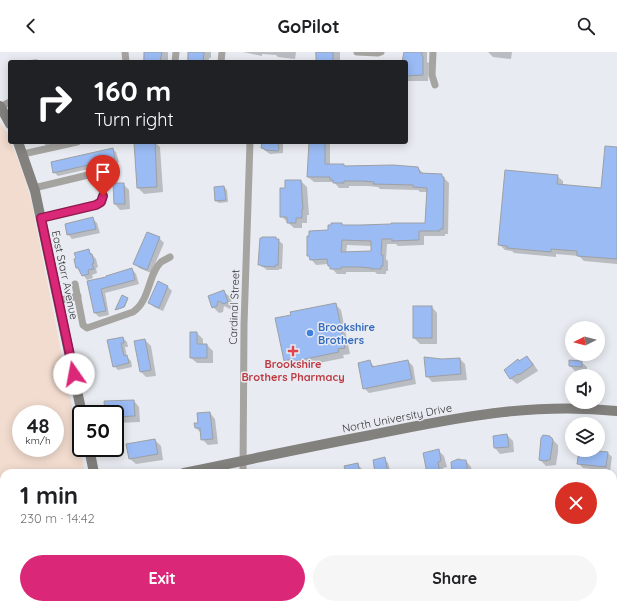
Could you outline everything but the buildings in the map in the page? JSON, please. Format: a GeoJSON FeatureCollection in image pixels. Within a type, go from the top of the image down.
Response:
{"type":"FeatureCollection","features":[{"type":"Feature","properties":{"kind":"main road"},"geometry":{"type":"LineString","coordinates":[[0,106],[8,120]]}},
{"type":"Feature","properties":{"kind":"main road","name":"East Starr Avenue"},"geometry":{"type":"LineString","coordinates":[[19,144],[34,188],[80,405]]}},
{"type":"Feature","properties":{"kind":"main road","name":"North University Drive"},"geometry":{"type":"LineString","coordinates":[[202,469],[493,412],[552,408],[617,411]]}},
{"type":"Feature","properties":{"kind":"main road"},"geometry":{"type":"LineString","coordinates":[[91,457],[93,469]]}},
{"type":"Feature","properties":{"kind":"street"},"geometry":{"type":"LineString","coordinates":[[357,52],[381,52]]}},
{"type":"Feature","properties":{"kind":"street"},"geometry":{"type":"LineString","coordinates":[[433,52],[432,75],[435,85]]}},
{"type":"Feature","properties":{"kind":"street"},"geometry":{"type":"LineString","coordinates":[[23,154],[65,144]]}},
{"type":"Feature","properties":{"kind":"street","name":"Cardinal Street"},"geometry":{"type":"LineString","coordinates":[[243,469],[244,325],[250,144]]}},
{"type":"Feature","properties":{"kind":"street"},"geometry":{"type":"LineString","coordinates":[[34,188],[113,169]]}},
{"type":"Feature","properties":{"kind":"street"},"geometry":{"type":"LineString","coordinates":[[41,218],[99,204],[103,196],[102,172]]}},
{"type":"Feature","properties":{"kind":"street"},"geometry":{"type":"LineString","coordinates":[[75,284],[82,322],[87,328],[133,312],[137,309],[142,302],[158,265],[170,257]]}},
{"type":"Feature","properties":{"kind":"street"},"geometry":{"type":"LineString","coordinates":[[58,301],[78,296]]}},
{"type":"Feature","properties":{"kind":"shaded area"},"geometry":{"type":"Polygon","coordinates":[[[0,122],[7,133],[8,144],[12,144],[31,199],[72,407],[72,457],[82,457],[84,469],[0,469],[0,122]]]}},
{"type":"Feature","properties":{"kind":"place","name":"Brookshire Brothers"},"geometry":{"type":"Point","coordinates":[310,333]}},
{"type":"Feature","properties":{"kind":"place","name":"Brookshire Brothers Pharmacy"},"geometry":{"type":"Point","coordinates":[293,351]}},
{"type":"Feature","properties":{"kind":"route"},"geometry":{"type":"LineString","coordinates":[[74,374],[41,218],[99,204],[103,196]]}}]}
